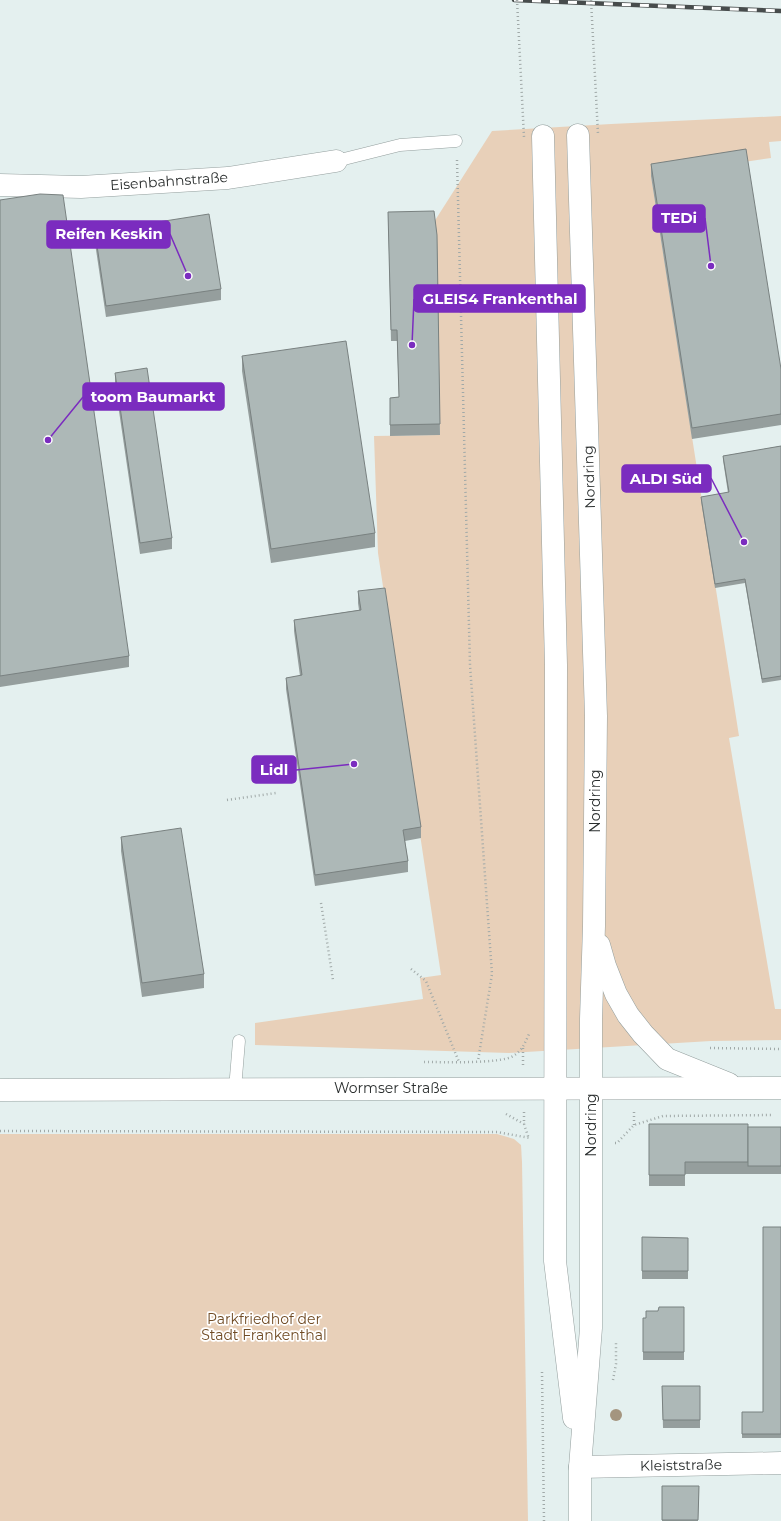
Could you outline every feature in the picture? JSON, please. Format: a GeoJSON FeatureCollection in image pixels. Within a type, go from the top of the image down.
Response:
{"type":"FeatureCollection","features":[{"type":"Feature","properties":{"kind":"main road","name":"Nordring"},"geometry":{"type":"LineString","coordinates":[[580,1521],[580,1467],[590,1328],[591,1088],[596,716],[588,134]]}},
{"type":"Feature","properties":{"kind":"main road","name":"Nordring"},"geometry":{"type":"LineString","coordinates":[[533,137],[556,665],[555,1261],[580,1467]]}},
{"type":"Feature","properties":{"kind":"main road","name":"Eisenbahnstraße"},"geometry":{"type":"LineString","coordinates":[[0,186],[81,187],[228,178],[336,161]]}},
{"type":"Feature","properties":{"kind":"main road"},"geometry":{"type":"LineString","coordinates":[[594,926],[605,966],[616,994],[628,1015],[643,1034],[667,1059],[739,1088]]}},
{"type":"Feature","properties":{"kind":"main road","name":"Wormser Straße"},"geometry":{"type":"LineString","coordinates":[[0,1090],[781,1088]]}},
{"type":"Feature","properties":{"kind":"main road","name":"Kleiststraße"},"geometry":{"type":"LineString","coordinates":[[580,1467],[781,1463]]}},
{"type":"Feature","properties":{"kind":"lane"},"geometry":{"type":"LineString","coordinates":[[336,161],[400,145],[456,141]]}},
{"type":"Feature","properties":{"kind":"lane"},"geometry":{"type":"LineString","coordinates":[[235,1089],[240,1041]]}},
{"type":"Feature","properties":{"kind":"path"},"geometry":{"type":"LineString","coordinates":[[517,0],[533,137]]}},
{"type":"Feature","properties":{"kind":"path"},"geometry":{"type":"LineString","coordinates":[[588,134],[591,0]]}},
{"type":"Feature","properties":{"kind":"path"},"geometry":{"type":"LineString","coordinates":[[456,141],[470,665],[492,974],[478,1061]]}},
{"type":"Feature","properties":{"kind":"path"},"geometry":{"type":"LineString","coordinates":[[227,800],[276,793]]}},
{"type":"Feature","properties":{"kind":"path"},"geometry":{"type":"LineString","coordinates":[[321,903],[332,980]]}},
{"type":"Feature","properties":{"kind":"path"},"geometry":{"type":"LineString","coordinates":[[411,968],[426,981],[459,1062]]}},
{"type":"Feature","properties":{"kind":"path"},"geometry":{"type":"LineString","coordinates":[[708,1048],[781,1049]]}},
{"type":"Feature","properties":{"kind":"path"},"geometry":{"type":"LineString","coordinates":[[634,1125],[663,1116],[773,1115]]}},
{"type":"Feature","properties":{"kind":"path"},"geometry":{"type":"LineString","coordinates":[[0,1131],[497,1132],[529,1138]]}},
{"type":"Feature","properties":{"kind":"green space"},"geometry":{"type":"Polygon","coordinates":[[[781,116],[781,141],[769,142],[771,158],[651,176],[739,736],[729,738],[775,1009],[781,1009],[781,1040],[711,1041],[509,1053],[255,1045],[255,1023],[423,999],[420,978],[441,975],[378,553],[374,436],[440,435],[434,222],[492,131],[781,116]]]}},
{"type":"Feature","properties":{"kind":"green space","name":"Parkfriedhof der Stadt Frankenthal"},"geometry":{"type":"Polygon","coordinates":[[[0,1134],[497,1134],[514,1139],[521,1145],[522,1162],[528,1521],[0,1521],[0,1134]]]}},
{"type":"Feature","properties":{"kind":"building"},"geometry":{"type":"Polygon","coordinates":[[[746,149],[781,369],[781,414],[692,428],[651,164],[746,149]]]}},
{"type":"Feature","properties":{"kind":"building"},"geometry":{"type":"Polygon","coordinates":[[[40,194],[63,195],[129,656],[0,676],[0,200],[40,194]]]}},
{"type":"Feature","properties":{"kind":"building"},"geometry":{"type":"Polygon","coordinates":[[[434,211],[437,235],[440,424],[390,425],[390,398],[399,397],[397,330],[391,330],[388,212],[434,211]]]}},
{"type":"Feature","properties":{"kind":"building"},"geometry":{"type":"Polygon","coordinates":[[[209,214],[221,289],[106,306],[95,232],[209,214]]]}},
{"type":"Feature","properties":{"kind":"building"},"geometry":{"type":"Polygon","coordinates":[[[346,341],[375,533],[271,549],[242,356],[346,341]]]}},
{"type":"Feature","properties":{"kind":"building"},"geometry":{"type":"Polygon","coordinates":[[[147,368],[172,538],[140,543],[115,373],[147,368]]]}},
{"type":"Feature","properties":{"kind":"building"},"geometry":{"type":"Polygon","coordinates":[[[781,446],[781,676],[762,679],[745,579],[715,584],[701,497],[729,492],[723,456],[781,446]]]}},
{"type":"Feature","properties":{"kind":"building"},"geometry":{"type":"Polygon","coordinates":[[[385,588],[421,827],[403,830],[408,861],[315,875],[286,678],[302,675],[294,620],[361,610],[358,591],[385,588]]]}},
{"type":"Feature","properties":{"kind":"building"},"geometry":{"type":"Polygon","coordinates":[[[181,828],[204,974],[142,983],[121,837],[181,828]]]}},
{"type":"Feature","properties":{"kind":"building"},"geometry":{"type":"Polygon","coordinates":[[[649,1124],[748,1124],[748,1162],[685,1162],[685,1175],[649,1175],[649,1124]]]}},
{"type":"Feature","properties":{"kind":"building"},"geometry":{"type":"Polygon","coordinates":[[[748,1127],[781,1127],[781,1166],[748,1166],[748,1127]]]}},
{"type":"Feature","properties":{"kind":"building"},"geometry":{"type":"Polygon","coordinates":[[[763,1227],[781,1227],[781,1434],[742,1434],[742,1412],[763,1412],[763,1227]]]}},
{"type":"Feature","properties":{"kind":"building"},"geometry":{"type":"Polygon","coordinates":[[[642,1237],[688,1238],[688,1271],[642,1271],[642,1237]]]}},
{"type":"Feature","properties":{"kind":"building"},"geometry":{"type":"Polygon","coordinates":[[[659,1307],[684,1307],[684,1352],[643,1352],[643,1318],[646,1318],[646,1311],[658,1311],[659,1307]]]}},
{"type":"Feature","properties":{"kind":"building"},"geometry":{"type":"Polygon","coordinates":[[[662,1386],[700,1386],[700,1420],[663,1420],[662,1386]]]}},
{"type":"Feature","properties":{"kind":"building"},"geometry":{"type":"Polygon","coordinates":[[[662,1486],[699,1486],[698,1520],[662,1520],[662,1486]]]}},
{"type":"Feature","properties":{"kind":"railway"},"geometry":{"type":"LineString","coordinates":[[514,0],[781,11]]}},
{"type":"Feature","properties":{"kind":"place","name":"TEDi"},"geometry":{"type":"Point","coordinates":[711,266]}},
{"type":"Feature","properties":{"kind":"place","name":"Reifen Keskin"},"geometry":{"type":"Point","coordinates":[188,276]}},
{"type":"Feature","properties":{"kind":"place","name":"GLEIS4 Frankenthal"},"geometry":{"type":"Point","coordinates":[412,345]}},
{"type":"Feature","properties":{"kind":"place","name":"toom Baumarkt"},"geometry":{"type":"Point","coordinates":[48,440]}},
{"type":"Feature","properties":{"kind":"place","name":"ALDI Süd"},"geometry":{"type":"Point","coordinates":[744,542]}},
{"type":"Feature","properties":{"kind":"place","name":"Lidl"},"geometry":{"type":"Point","coordinates":[354,764]}}]}
